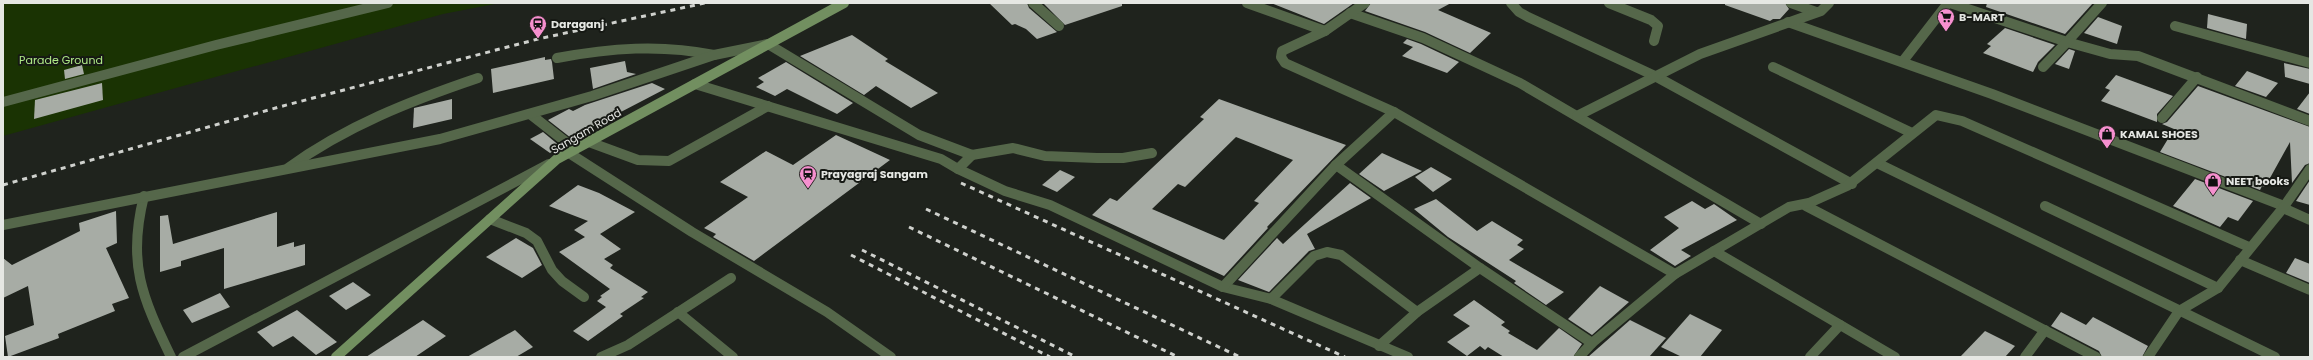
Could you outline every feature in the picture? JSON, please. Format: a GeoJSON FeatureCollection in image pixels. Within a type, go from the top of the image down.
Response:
{"type":"FeatureCollection","features":[{"type":"Feature","properties":{"kind":"main road","name":"Sangam Road"},"geometry":{"type":"LineString","coordinates":[[336,357],[557,159],[844,3]]}},
{"type":"Feature","properties":{"kind":"street"},"geometry":{"type":"LineString","coordinates":[[3,102],[216,45],[388,3]]}},
{"type":"Feature","properties":{"kind":"street"},"geometry":{"type":"LineString","coordinates":[[1033,3],[1059,26]]}},
{"type":"Feature","properties":{"kind":"street"},"geometry":{"type":"LineString","coordinates":[[1247,3],[1325,31]]}},
{"type":"Feature","properties":{"kind":"street"},"geometry":{"type":"LineString","coordinates":[[1365,3],[1325,31],[1282,51],[1281,57],[1285,64],[1394,112],[1507,179],[1675,274]]}},
{"type":"Feature","properties":{"kind":"street"},"geometry":{"type":"LineString","coordinates":[[1511,3],[1519,12],[1528,17],[1655,76],[1852,184]]}},
{"type":"Feature","properties":{"kind":"street"},"geometry":{"type":"LineString","coordinates":[[1791,3],[1816,12]]}},
{"type":"Feature","properties":{"kind":"street"},"geometry":{"type":"LineString","coordinates":[[1577,116],[1700,54],[1816,12],[1829,3]]}},
{"type":"Feature","properties":{"kind":"street"},"geometry":{"type":"LineString","coordinates":[[1903,61],[1949,3],[2067,42],[2110,54],[2138,56],[2310,121]]}},
{"type":"Feature","properties":{"kind":"street"},"geometry":{"type":"LineString","coordinates":[[2043,67],[2067,42],[2100,3]]}},
{"type":"Feature","properties":{"kind":"street"},"geometry":{"type":"LineString","coordinates":[[1616,4],[1651,20],[1658,26],[1654,41]]}},
{"type":"Feature","properties":{"kind":"street"},"geometry":{"type":"LineString","coordinates":[[1350,14],[1423,38],[1520,83],[1761,224]]}},
{"type":"Feature","properties":{"kind":"street"},"geometry":{"type":"LineString","coordinates":[[1788,22],[1903,61],[2283,207],[2310,220]]}},
{"type":"Feature","properties":{"kind":"street"},"geometry":{"type":"LineString","coordinates":[[2175,26],[2310,63]]}},
{"type":"Feature","properties":{"kind":"street"},"geometry":{"type":"LineString","coordinates":[[3,225],[144,196],[440,139],[530,114],[714,55],[768,44],[918,135],[949,148],[972,155],[1013,148],[1045,156],[1123,158],[1152,153]]}},
{"type":"Feature","properties":{"kind":"street"},"geometry":{"type":"LineString","coordinates":[[557,58],[602,49],[648,46],[684,48],[714,55]]}},
{"type":"Feature","properties":{"kind":"street"},"geometry":{"type":"LineString","coordinates":[[1773,67],[1912,133]]}},
{"type":"Feature","properties":{"kind":"street"},"geometry":{"type":"LineString","coordinates":[[288,168],[308,152],[347,128],[420,98],[478,78]]}},
{"type":"Feature","properties":{"kind":"street"},"geometry":{"type":"LineString","coordinates":[[2162,118],[2197,78]]}},
{"type":"Feature","properties":{"kind":"street"},"geometry":{"type":"LineString","coordinates":[[695,84],[942,159],[958,169],[1005,191],[1050,205],[1223,287],[1271,299],[1408,357]]}},
{"type":"Feature","properties":{"kind":"street"},"geometry":{"type":"LineString","coordinates":[[589,142],[644,163],[656,164],[669,161],[768,106]]}},
{"type":"Feature","properties":{"kind":"street"},"geometry":{"type":"LineString","coordinates":[[1223,287],[1336,165],[1394,112]]}},
{"type":"Feature","properties":{"kind":"street"},"geometry":{"type":"LineString","coordinates":[[530,114],[572,151],[692,232],[827,312],[891,357]]}},
{"type":"Feature","properties":{"kind":"street"},"geometry":{"type":"LineString","coordinates":[[1578,357],[1592,342],[1675,274],[1789,207],[1806,206],[1852,184],[1912,133],[1936,115],[1962,121],[2249,247]]}},
{"type":"Feature","properties":{"kind":"street"},"geometry":{"type":"LineString","coordinates":[[958,169],[972,155]]}},
{"type":"Feature","properties":{"kind":"street"},"geometry":{"type":"LineString","coordinates":[[183,357],[557,159]]}},
{"type":"Feature","properties":{"kind":"street"},"geometry":{"type":"LineString","coordinates":[[1877,163],[2179,312],[2275,357]]}},
{"type":"Feature","properties":{"kind":"street"},"geometry":{"type":"LineString","coordinates":[[1336,165],[1480,268],[1592,342]]}},
{"type":"Feature","properties":{"kind":"street"},"geometry":{"type":"LineString","coordinates":[[2148,357],[2179,312],[2218,288],[2249,247],[2283,207],[2310,169]]}},
{"type":"Feature","properties":{"kind":"street"},"geometry":{"type":"LineString","coordinates":[[144,196],[136,232],[136,265],[143,298],[171,357]]}},
{"type":"Feature","properties":{"kind":"street"},"geometry":{"type":"LineString","coordinates":[[1806,206],[2096,357]]}},
{"type":"Feature","properties":{"kind":"street"},"geometry":{"type":"LineString","coordinates":[[2045,206],[2218,288]]}},
{"type":"Feature","properties":{"kind":"street"},"geometry":{"type":"LineString","coordinates":[[490,219],[526,233],[537,241],[552,270],[562,281],[584,297]]}},
{"type":"Feature","properties":{"kind":"street"},"geometry":{"type":"LineString","coordinates":[[1714,251],[1895,357]]}},
{"type":"Feature","properties":{"kind":"street"},"geometry":{"type":"LineString","coordinates":[[1271,299],[1314,256],[1322,252],[1331,252],[1341,255],[1417,312]]}},
{"type":"Feature","properties":{"kind":"street"},"geometry":{"type":"LineString","coordinates":[[2240,260],[2310,290]]}},
{"type":"Feature","properties":{"kind":"street"},"geometry":{"type":"LineString","coordinates":[[1380,346],[1417,312],[1480,268]]}},
{"type":"Feature","properties":{"kind":"street"},"geometry":{"type":"LineString","coordinates":[[601,357],[628,345],[731,278]]}},
{"type":"Feature","properties":{"kind":"street"},"geometry":{"type":"LineString","coordinates":[[678,312],[733,357]]}},
{"type":"Feature","properties":{"kind":"street"},"geometry":{"type":"LineString","coordinates":[[1810,357],[1840,325]]}},
{"type":"Feature","properties":{"kind":"street"},"geometry":{"type":"LineString","coordinates":[[2026,357],[2045,330]]}},
{"type":"Feature","properties":{"kind":"green space","name":"Parade Ground"},"geometry":{"type":"Polygon","coordinates":[[[3,3],[500,3],[443,14],[3,136],[3,3]]]}},
{"type":"Feature","properties":{"kind":"building"},"geometry":{"type":"Polygon","coordinates":[[[989,3],[1027,3],[1029,8],[1057,32],[1037,39],[1026,29],[1015,24],[1012,25],[989,3]]]}},
{"type":"Feature","properties":{"kind":"building"},"geometry":{"type":"Polygon","coordinates":[[[1043,3],[1122,3],[1122,6],[1065,25],[1043,3]]]}},
{"type":"Feature","properties":{"kind":"building"},"geometry":{"type":"Polygon","coordinates":[[[1271,3],[1354,3],[1324,24],[1271,3]]]}},
{"type":"Feature","properties":{"kind":"building"},"geometry":{"type":"Polygon","coordinates":[[[1371,3],[1451,3],[1438,10],[1491,33],[1470,53],[1425,32],[1365,11],[1371,3]]]}},
{"type":"Feature","properties":{"kind":"building"},"geometry":{"type":"Polygon","coordinates":[[[1725,3],[1785,3],[1789,9],[1780,19],[1773,19],[1770,21],[1725,5],[1725,3]]]}},
{"type":"Feature","properties":{"kind":"building"},"geometry":{"type":"Polygon","coordinates":[[[1987,3],[2093,3],[2065,34],[1986,7],[1987,3]]]}},
{"type":"Feature","properties":{"kind":"building"},"geometry":{"type":"Polygon","coordinates":[[[2208,14],[2247,24],[2246,39],[2207,28],[2208,14]]]}},
{"type":"Feature","properties":{"kind":"building"},"geometry":{"type":"Polygon","coordinates":[[[2098,17],[2122,26],[2117,44],[2084,33],[2098,17]]]}},
{"type":"Feature","properties":{"kind":"building"},"geometry":{"type":"Polygon","coordinates":[[[2005,28],[2055,45],[2038,62],[2033,72],[1983,53],[1991,46],[1987,44],[2005,28]]]}},
{"type":"Feature","properties":{"kind":"building"},"geometry":{"type":"Polygon","coordinates":[[[852,35],[888,59],[885,61],[938,93],[911,108],[876,86],[864,95],[800,56],[852,35]]]}},
{"type":"Feature","properties":{"kind":"building"},"geometry":{"type":"Polygon","coordinates":[[[1407,39],[1459,62],[1447,73],[1402,56],[1413,47],[1403,43],[1407,39]]]}},
{"type":"Feature","properties":{"kind":"building"},"geometry":{"type":"Polygon","coordinates":[[[2069,49],[2075,51],[2069,69],[2055,64],[2069,49]]]}},
{"type":"Feature","properties":{"kind":"building"},"geometry":{"type":"Polygon","coordinates":[[[545,57],[545,60],[551,59],[554,79],[493,93],[491,69],[545,57]]]}},
{"type":"Feature","properties":{"kind":"building"},"geometry":{"type":"Polygon","coordinates":[[[625,61],[627,72],[636,74],[593,89],[590,68],[625,61]]]}},
{"type":"Feature","properties":{"kind":"building"},"geometry":{"type":"Polygon","coordinates":[[[786,62],[853,103],[837,114],[787,89],[775,96],[756,87],[764,82],[758,78],[786,62]]]}},
{"type":"Feature","properties":{"kind":"building"},"geometry":{"type":"Polygon","coordinates":[[[2284,63],[2310,69],[2310,84],[2285,77],[2284,63]]]}},
{"type":"Feature","properties":{"kind":"building"},"geometry":{"type":"Polygon","coordinates":[[[82,65],[84,74],[65,79],[64,70],[82,65]]]}},
{"type":"Feature","properties":{"kind":"building"},"geometry":{"type":"Polygon","coordinates":[[[2247,71],[2278,83],[2266,97],[2235,86],[2247,71]]]}},
{"type":"Feature","properties":{"kind":"building"},"geometry":{"type":"Polygon","coordinates":[[[2116,75],[2173,96],[2157,114],[2157,122],[2101,101],[2110,90],[2105,88],[2116,75]]]}},
{"type":"Feature","properties":{"kind":"building"},"geometry":{"type":"Polygon","coordinates":[[[102,83],[103,100],[34,119],[35,100],[102,83]]]}},
{"type":"Feature","properties":{"kind":"building"},"geometry":{"type":"Polygon","coordinates":[[[652,83],[665,89],[571,138],[548,120],[569,109],[573,111],[585,105],[652,83]]]}},
{"type":"Feature","properties":{"kind":"building"},"geometry":{"type":"Polygon","coordinates":[[[2198,86],[2310,127],[2310,163],[2305,165],[2292,183],[2290,142],[2265,187],[2262,186],[2260,190],[2160,152],[2174,129],[2162,124],[2167,122],[2198,86]]]}},
{"type":"Feature","properties":{"kind":"building"},"geometry":{"type":"Polygon","coordinates":[[[2310,92],[2310,114],[2297,109],[2310,92]]]}},
{"type":"Feature","properties":{"kind":"building"},"geometry":{"type":"Polygon","coordinates":[[[452,99],[452,119],[413,128],[414,108],[452,99]]]}},
{"type":"Feature","properties":{"kind":"building"},"geometry":{"type":"Polygon","coordinates":[[[1219,99],[1346,145],[1267,227],[1268,228],[1224,276],[1092,215],[1110,198],[1117,201],[1204,119],[1200,117],[1219,99]],[[1236,137],[1185,187],[1178,184],[1152,209],[1224,240],[1259,203],[1254,201],[1293,160],[1236,137]]]}},
{"type":"Feature","properties":{"kind":"building"},"geometry":{"type":"Polygon","coordinates":[[[543,132],[561,147],[550,153],[530,139],[543,132]]]}},
{"type":"Feature","properties":{"kind":"building"},"geometry":{"type":"Polygon","coordinates":[[[836,135],[890,160],[754,261],[713,237],[716,234],[704,228],[748,197],[720,182],[766,151],[793,165],[836,135]]]}},
{"type":"Feature","properties":{"kind":"building"},"geometry":{"type":"Polygon","coordinates":[[[1382,153],[1422,171],[1384,191],[1359,174],[1382,153]]]}},
{"type":"Feature","properties":{"kind":"building"},"geometry":{"type":"Polygon","coordinates":[[[1431,167],[1452,179],[1433,192],[1415,177],[1431,167]]]}},
{"type":"Feature","properties":{"kind":"building"},"geometry":{"type":"Polygon","coordinates":[[[1060,170],[1075,177],[1057,192],[1042,185],[1060,170]]]}},
{"type":"Feature","properties":{"kind":"building"},"geometry":{"type":"Polygon","coordinates":[[[2195,179],[2253,201],[2238,221],[2228,217],[2220,227],[2173,206],[2195,179]]]}},
{"type":"Feature","properties":{"kind":"building"},"geometry":{"type":"Polygon","coordinates":[[[2310,180],[2310,205],[2296,201],[2310,180]]]}},
{"type":"Feature","properties":{"kind":"building"},"geometry":{"type":"Polygon","coordinates":[[[1350,183],[1371,198],[1307,234],[1315,249],[1309,251],[1269,292],[1238,280],[1277,238],[1283,244],[1350,183]]]}},
{"type":"Feature","properties":{"kind":"building"},"geometry":{"type":"Polygon","coordinates":[[[578,185],[599,193],[635,212],[600,234],[621,249],[604,259],[613,265],[610,268],[648,292],[641,297],[644,298],[620,314],[623,316],[588,341],[573,331],[606,307],[597,301],[602,297],[600,296],[610,289],[559,252],[585,237],[574,230],[588,221],[549,206],[578,185]]]}},
{"type":"Feature","properties":{"kind":"building"},"geometry":{"type":"Polygon","coordinates":[[[1436,199],[1477,231],[1492,221],[1523,240],[1517,245],[1524,249],[1509,260],[1564,292],[1546,305],[1514,283],[1516,281],[1448,237],[1414,209],[1436,199]]]}},
{"type":"Feature","properties":{"kind":"building"},"geometry":{"type":"Polygon","coordinates":[[[1692,201],[1705,209],[1714,204],[1737,220],[1681,250],[1691,256],[1675,266],[1650,250],[1679,228],[1664,217],[1692,201]]]}},
{"type":"Feature","properties":{"kind":"building"},"geometry":{"type":"Polygon","coordinates":[[[116,211],[117,243],[106,248],[129,298],[112,304],[115,311],[58,334],[59,338],[8,357],[5,336],[34,325],[28,286],[3,298],[3,258],[12,265],[80,231],[79,223],[116,211]]]}},
{"type":"Feature","properties":{"kind":"building"},"geometry":{"type":"Polygon","coordinates":[[[277,212],[277,247],[294,242],[294,247],[305,244],[305,265],[224,289],[224,248],[181,261],[181,266],[160,272],[160,216],[168,215],[173,244],[277,212]]]}},
{"type":"Feature","properties":{"kind":"building"},"geometry":{"type":"Polygon","coordinates":[[[516,238],[533,248],[542,265],[522,278],[486,257],[516,238]]]}},
{"type":"Feature","properties":{"kind":"building"},"geometry":{"type":"Polygon","coordinates":[[[2295,258],[2310,264],[2310,283],[2286,273],[2295,258]]]}},
{"type":"Feature","properties":{"kind":"building"},"geometry":{"type":"Polygon","coordinates":[[[353,282],[371,295],[346,310],[329,296],[353,282]]]}},
{"type":"Feature","properties":{"kind":"building"},"geometry":{"type":"Polygon","coordinates":[[[1600,286],[1629,302],[1592,335],[1568,319],[1600,286]]]}},
{"type":"Feature","properties":{"kind":"building"},"geometry":{"type":"Polygon","coordinates":[[[220,293],[230,307],[192,323],[183,310],[220,293]]]}},
{"type":"Feature","properties":{"kind":"building"},"geometry":{"type":"Polygon","coordinates":[[[1474,300],[1505,322],[1501,325],[1510,331],[1508,333],[1537,350],[1559,328],[1582,344],[1573,357],[1504,357],[1488,347],[1485,350],[1480,346],[1467,356],[1447,342],[1470,326],[1453,315],[1474,300]]]}},
{"type":"Feature","properties":{"kind":"building"},"geometry":{"type":"Polygon","coordinates":[[[297,310],[337,342],[316,355],[293,336],[273,347],[257,332],[297,310]]]}},
{"type":"Feature","properties":{"kind":"building"},"geometry":{"type":"Polygon","coordinates":[[[2061,312],[2086,325],[2093,317],[2148,346],[2142,357],[2102,357],[2099,351],[2051,326],[2061,312]]]}},
{"type":"Feature","properties":{"kind":"building"},"geometry":{"type":"Polygon","coordinates":[[[1690,314],[1722,330],[1700,357],[1682,357],[1661,347],[1690,314]]]}},
{"type":"Feature","properties":{"kind":"building"},"geometry":{"type":"Polygon","coordinates":[[[423,320],[446,336],[415,357],[366,357],[423,320]]]}},
{"type":"Feature","properties":{"kind":"building"},"geometry":{"type":"Polygon","coordinates":[[[1630,320],[1666,338],[1649,357],[1588,357],[1630,320]]]}},
{"type":"Feature","properties":{"kind":"building"},"geometry":{"type":"Polygon","coordinates":[[[515,330],[533,347],[516,357],[467,357],[515,330]]]}},
{"type":"Feature","properties":{"kind":"building"},"geometry":{"type":"Polygon","coordinates":[[[1985,331],[2015,346],[2005,357],[1960,357],[1985,331]]]}},
{"type":"Feature","properties":{"kind":"railway"},"geometry":{"type":"LineString","coordinates":[[3,185],[279,107],[538,39],[705,3]]}},
{"type":"Feature","properties":{"kind":"railway"},"geometry":{"type":"LineString","coordinates":[[961,183],[1345,357]]}},
{"type":"Feature","properties":{"kind":"railway"},"geometry":{"type":"LineString","coordinates":[[926,209],[1240,357]]}},
{"type":"Feature","properties":{"kind":"railway"},"geometry":{"type":"LineString","coordinates":[[909,227],[1178,357]]}},
{"type":"Feature","properties":{"kind":"railway"},"geometry":{"type":"LineString","coordinates":[[862,250],[1076,357]]}},
{"type":"Feature","properties":{"kind":"railway"},"geometry":{"type":"LineString","coordinates":[[851,255],[1050,357]]}},
{"type":"Feature","properties":{"kind":"place","name":"B-MART"},"geometry":{"type":"Point","coordinates":[1946,32]}},
{"type":"Feature","properties":{"kind":"place","name":"Daraganj"},"geometry":{"type":"Point","coordinates":[538,39]}},
{"type":"Feature","properties":{"kind":"place","name":"KAMAL SHOES"},"geometry":{"type":"Point","coordinates":[2107,149]}},
{"type":"Feature","properties":{"kind":"place","name":"Prayagraj Sangam"},"geometry":{"type":"Point","coordinates":[808,189]}},
{"type":"Feature","properties":{"kind":"place","name":"NEET books"},"geometry":{"type":"Point","coordinates":[2213,196]}}]}
